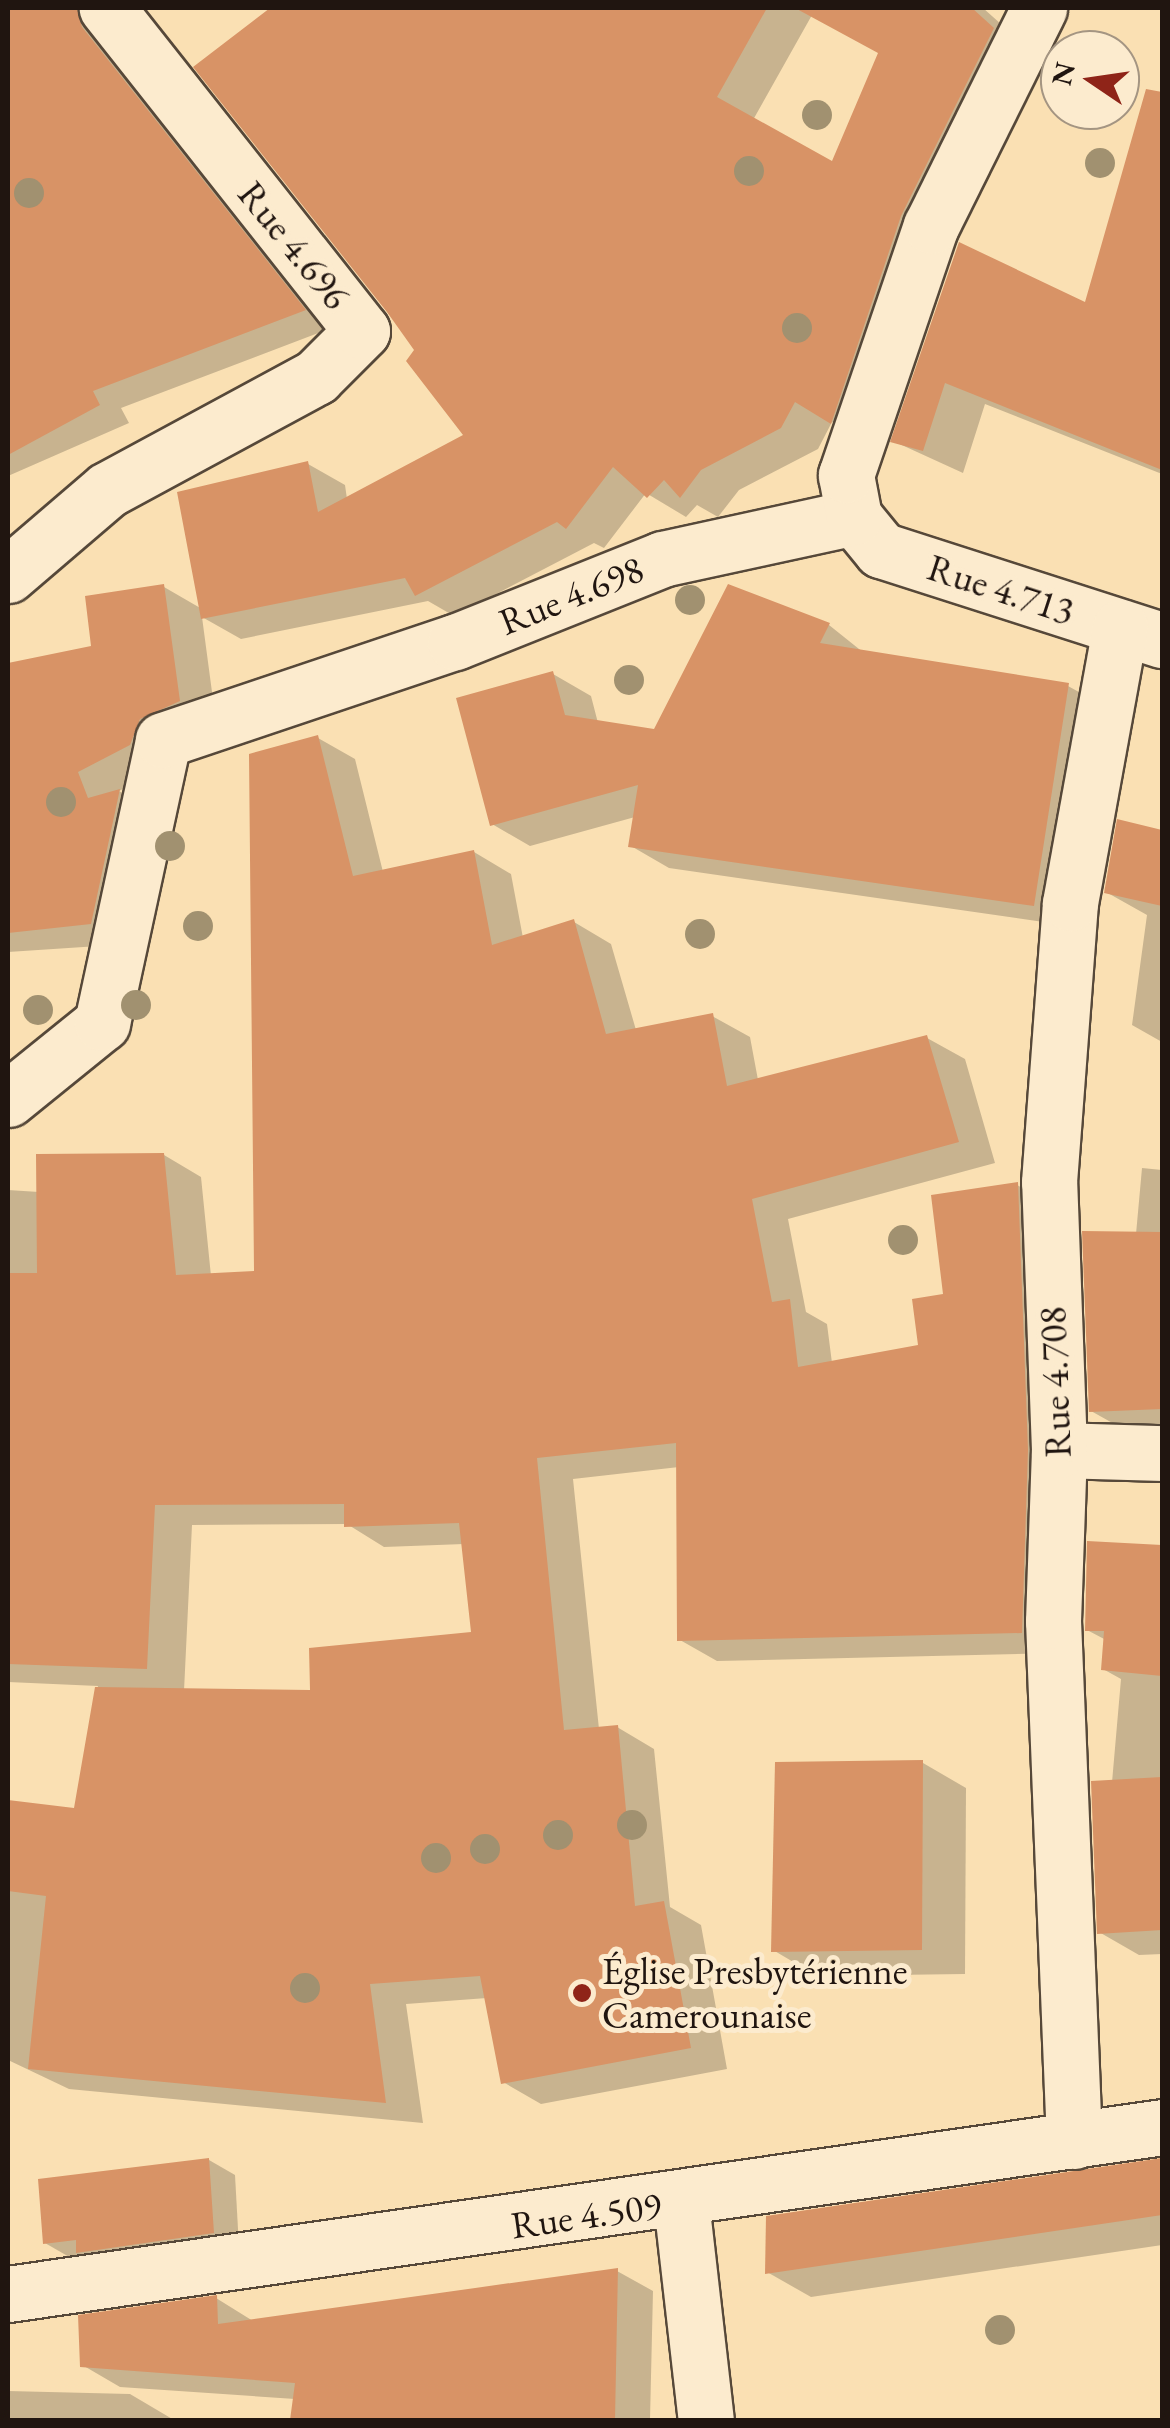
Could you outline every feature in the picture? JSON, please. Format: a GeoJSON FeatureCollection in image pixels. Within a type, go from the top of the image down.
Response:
{"type":"FeatureCollection","features":[{"type":"Feature","properties":{"kind":"street","name":"Rue 4.696"},"geometry":{"type":"LineString","coordinates":[[8,575],[107,490],[316,377],[362,331],[107,8]]}},
{"type":"Feature","properties":{"kind":"street"},"geometry":{"type":"LineString","coordinates":[[854,518],[846,475],[931,226],[1039,8]]}},
{"type":"Feature","properties":{"kind":"street","name":"Rue 4.713"},"geometry":{"type":"LineString","coordinates":[[854,518],[881,550],[1141,633]]}},
{"type":"Feature","properties":{"kind":"street","name":"Rue 4.698"},"geometry":{"type":"LineString","coordinates":[[8,1099],[102,1023],[164,740],[454,642],[662,559],[854,518]]}},
{"type":"Feature","properties":{"kind":"street","name":"Rue 4.708"},"geometry":{"type":"LineString","coordinates":[[1074,2142],[1053,1621],[1059,1450],[1049,1182],[1070,903],[1141,633]]}},
{"type":"Feature","properties":{"kind":"street"},"geometry":{"type":"LineString","coordinates":[[1059,1450],[1162,1453]]}},
{"type":"Feature","properties":{"kind":"street","name":"Rue 4.509"},"geometry":{"type":"LineString","coordinates":[[8,2294],[680,2202],[1162,2127]]}},
{"type":"Feature","properties":{"kind":"street"},"geometry":{"type":"LineString","coordinates":[[680,2202],[706,2420]]}},
{"type":"Feature","properties":{"kind":"building"},"geometry":{"type":"Polygon","coordinates":[[[8,8],[77,8],[82,27],[306,310],[93,391],[100,405],[8,455],[8,8]]]}},
{"type":"Feature","properties":{"kind":"building"},"geometry":{"type":"Polygon","coordinates":[[[270,8],[767,8],[717,97],[832,161],[878,53],[795,8],[972,8],[994,28],[901,216],[831,424],[795,402],[781,428],[701,470],[680,498],[664,480],[647,498],[613,467],[566,529],[557,522],[415,596],[405,578],[201,619],[177,492],[308,461],[318,512],[463,435],[406,361],[414,350],[387,312],[193,67],[270,8]]]}},
{"type":"Feature","properties":{"kind":"building"},"geometry":{"type":"Polygon","coordinates":[[[1146,89],[1162,92],[1162,470],[945,383],[923,451],[890,442],[959,242],[1085,302],[1134,130],[1140,130],[1146,89]]]}},
{"type":"Feature","properties":{"kind":"building"},"geometry":{"type":"Polygon","coordinates":[[[164,584],[180,701],[140,719],[130,745],[78,772],[88,798],[120,789],[91,924],[8,933],[8,663],[91,646],[85,596],[164,584]]]}},
{"type":"Feature","properties":{"kind":"building"},"geometry":{"type":"Polygon","coordinates":[[[728,584],[830,623],[820,643],[1069,683],[1034,906],[628,847],[638,785],[490,826],[456,698],[553,671],[565,715],[654,729],[728,584]]]}},
{"type":"Feature","properties":{"kind":"building"},"geometry":{"type":"Polygon","coordinates":[[[318,735],[353,876],[474,850],[492,945],[574,919],[606,1034],[713,1013],[727,1086],[927,1035],[959,1142],[752,1199],[772,1302],[790,1299],[798,1367],[918,1345],[912,1299],[943,1294],[931,1195],[1018,1182],[1028,1450],[1022,1633],[677,1641],[676,1443],[537,1458],[564,1730],[618,1725],[635,1906],[664,1901],[691,2048],[501,2084],[480,1976],[370,1984],[386,2103],[28,2069],[46,1896],[8,1891],[8,1800],[74,1808],[95,1687],[310,1690],[309,1648],[471,1632],[459,1523],[344,1527],[344,1504],[155,1505],[147,1669],[8,1664],[8,1273],[37,1273],[36,1154],[164,1153],[176,1275],[254,1271],[249,754],[318,735]]]}},
{"type":"Feature","properties":{"kind":"building"},"geometry":{"type":"Polygon","coordinates":[[[1117,819],[1162,830],[1162,906],[1104,893],[1117,819]]]}},
{"type":"Feature","properties":{"kind":"building"},"geometry":{"type":"Polygon","coordinates":[[[1082,1231],[1162,1232],[1162,1409],[1089,1412],[1082,1231]]]}},
{"type":"Feature","properties":{"kind":"building"},"geometry":{"type":"Polygon","coordinates":[[[1087,1541],[1162,1545],[1162,1676],[1101,1670],[1104,1631],[1085,1631],[1087,1541]]]}},
{"type":"Feature","properties":{"kind":"building"},"geometry":{"type":"Polygon","coordinates":[[[923,1760],[922,1950],[771,1952],[775,1762],[923,1760]]]}},
{"type":"Feature","properties":{"kind":"building"},"geometry":{"type":"Polygon","coordinates":[[[1162,1777],[1162,1930],[1097,1934],[1091,1781],[1162,1777]]]}},
{"type":"Feature","properties":{"kind":"building"},"geometry":{"type":"Polygon","coordinates":[[[209,2158],[214,2233],[76,2253],[76,2240],[43,2244],[38,2179],[209,2158]]]}},
{"type":"Feature","properties":{"kind":"building"},"geometry":{"type":"Polygon","coordinates":[[[1162,2158],[1162,2215],[765,2274],[766,2216],[1162,2158]]]}},
{"type":"Feature","properties":{"kind":"building"},"geometry":{"type":"Polygon","coordinates":[[[618,2268],[615,2420],[290,2420],[295,2383],[80,2367],[78,2315],[217,2295],[218,2324],[618,2268]]]}},
{"type":"Feature","properties":{"kind":"place","name":"Église Presbytérienne Camerounaise"},"geometry":{"type":"Point","coordinates":[582,1993]}}]}
